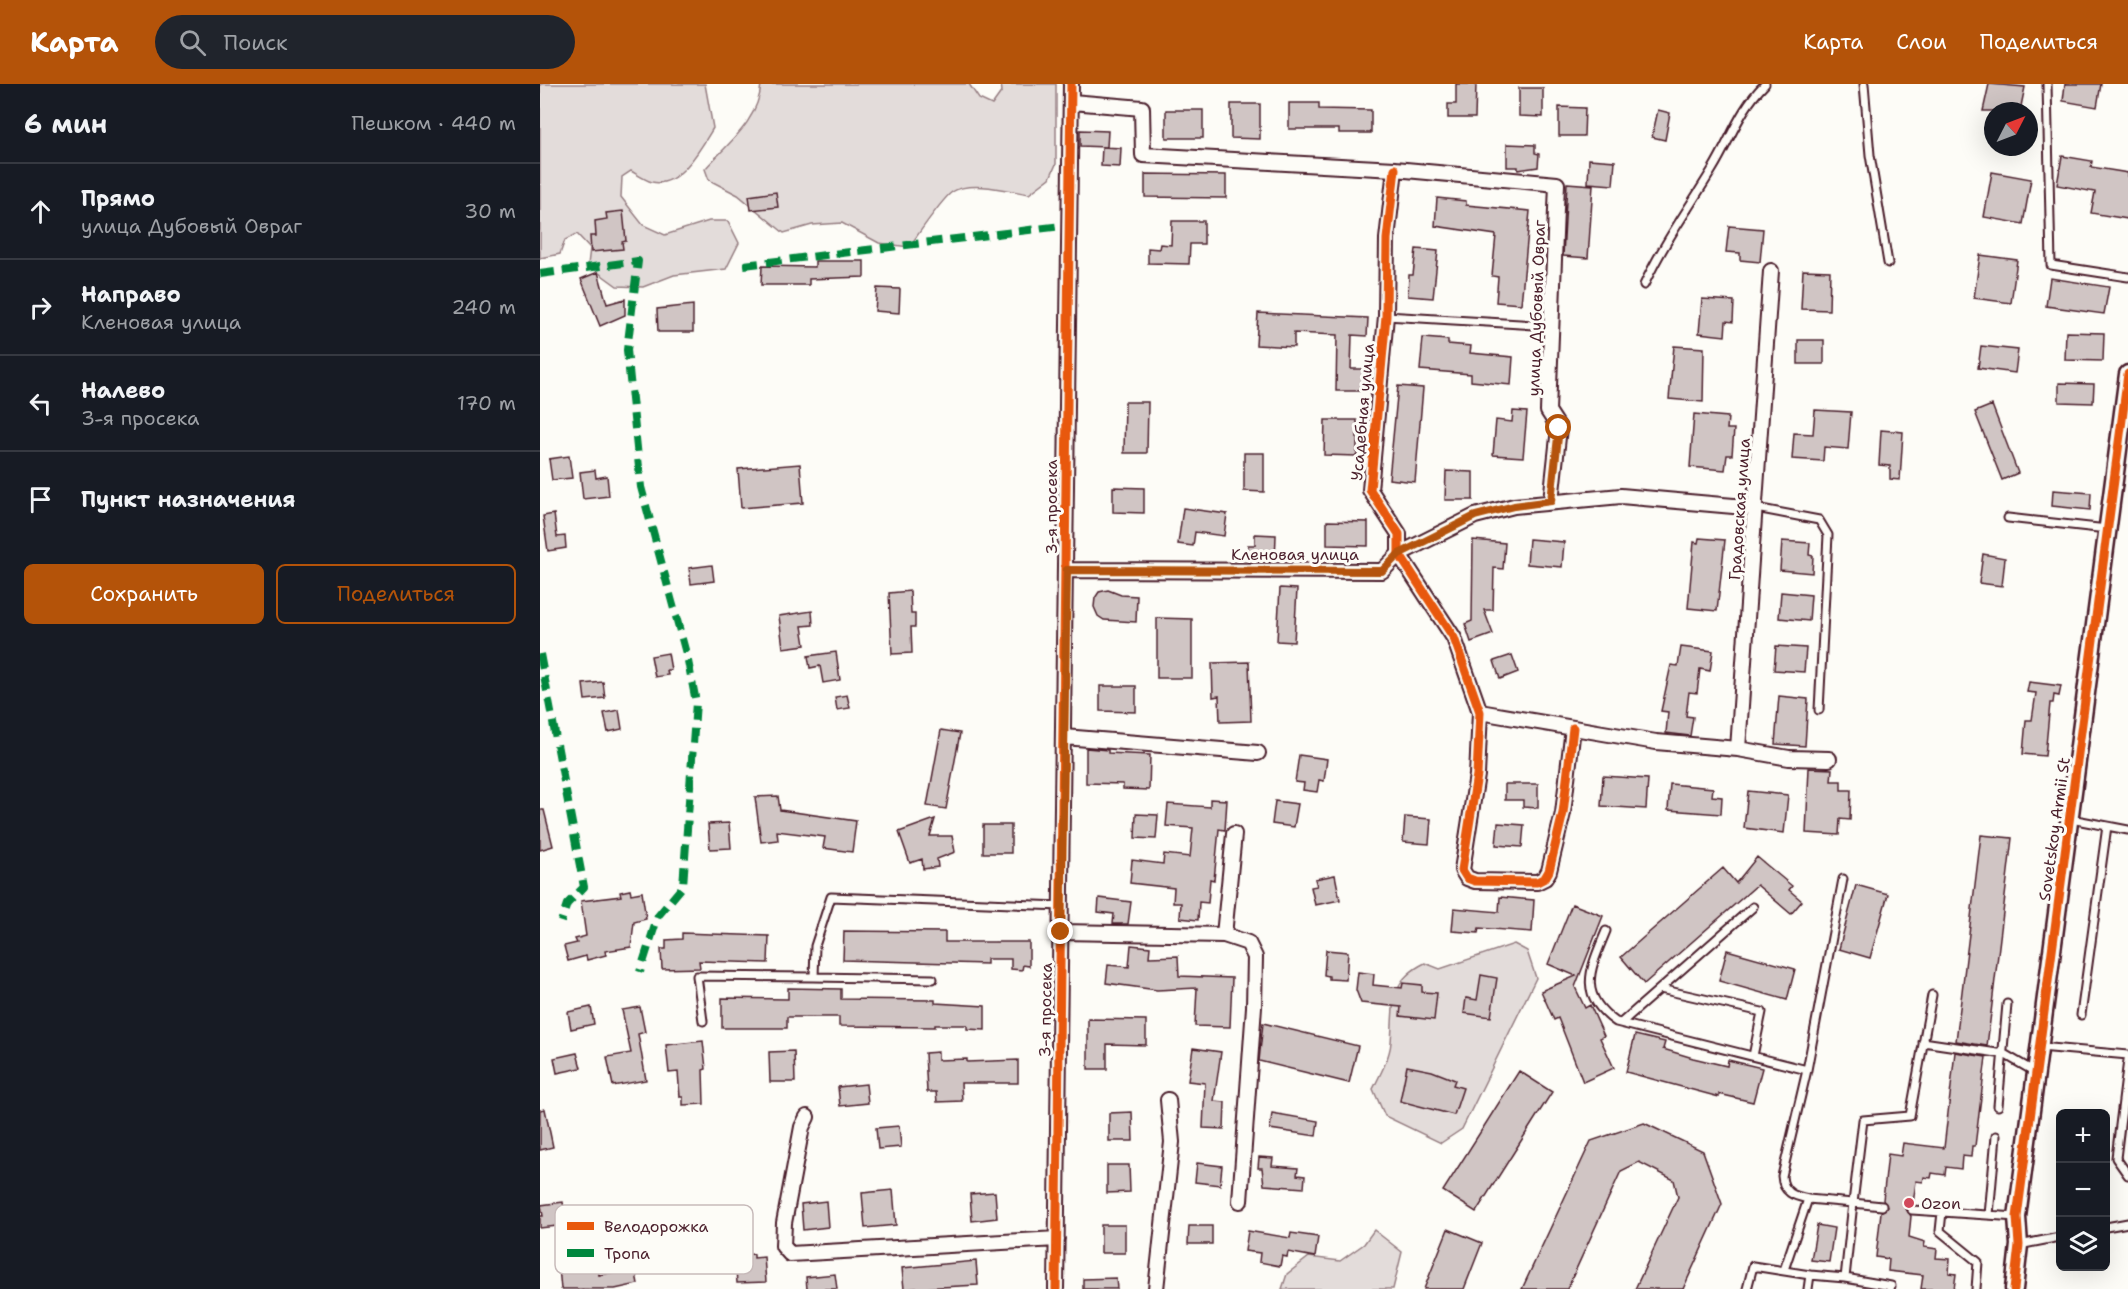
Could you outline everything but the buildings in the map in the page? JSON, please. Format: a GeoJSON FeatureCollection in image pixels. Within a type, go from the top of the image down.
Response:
{"type":"FeatureCollection","features":[{"type":"Feature","properties":{"kind":"street","name":"3-я просека"},"geometry":{"type":"LineString","coordinates":[[1056,1289],[1067,570],[1065,480],[1071,84]]}},
{"type":"Feature","properties":{"kind":"street"},"geometry":{"type":"LineString","coordinates":[[1072,102],[1142,108],[1143,155],[1395,169]]}},
{"type":"Feature","properties":{"kind":"street","name":"улица Дубовый Овраг"},"geometry":{"type":"LineString","coordinates":[[1395,169],[1557,184],[1548,411],[1559,428],[1551,501]]}},
{"type":"Feature","properties":{"kind":"street","name":"Усадебная улица"},"geometry":{"type":"LineString","coordinates":[[1395,169],[1387,239],[1386,316],[1370,490],[1399,534],[1399,554],[1454,639],[1480,712],[1477,775],[1462,870],[1467,878],[1475,881],[1537,882],[1545,878],[1549,871],[1563,813],[1573,728]]}},
{"type":"Feature","properties":{"kind":"street","name":"Градовская улица"},"geometry":{"type":"LineString","coordinates":[[1738,749],[1771,271]]}},
{"type":"Feature","properties":{"kind":"street","name":"Sovetskoy Armii St"},"geometry":{"type":"LineString","coordinates":[[2014,1289],[2019,1245],[2017,1217],[2128,374]]}},
{"type":"Feature","properties":{"kind":"street","name":"Кленовая улица"},"geometry":{"type":"LineString","coordinates":[[1067,570],[1382,571],[1399,554],[1475,516],[1514,506],[1621,496],[1755,508]]}},
{"type":"Feature","properties":{"kind":"street"},"geometry":{"type":"LineString","coordinates":[[1480,712],[1656,742],[1738,749],[1789,758],[1828,759]]}},
{"type":"Feature","properties":{"kind":"street"},"geometry":{"type":"LineString","coordinates":[[1064,736],[1258,753]]}},
{"type":"Feature","properties":{"kind":"street"},"geometry":{"type":"LineString","coordinates":[[1224,935],[1234,834]]}},
{"type":"Feature","properties":{"kind":"street"},"geometry":{"type":"LineString","coordinates":[[1061,932],[1224,935],[1248,943],[1255,957],[1240,1201]]}},
{"type":"Feature","properties":{"kind":"street"},"geometry":{"type":"LineString","coordinates":[[1156,1289],[1172,1142],[1168,1100]]}},
{"type":"Feature","properties":{"kind":"street"},"geometry":{"type":"LineString","coordinates":[[807,1117],[802,1126],[784,1223],[783,1246],[790,1254],[1057,1239]]}},
{"type":"Feature","properties":{"kind":"lane"},"geometry":{"type":"LineString","coordinates":[[1644,285],[1658,255],[1714,167],[1747,102],[1765,84]]}},
{"type":"Feature","properties":{"kind":"lane"},"geometry":{"type":"LineString","coordinates":[[1864,84],[1870,155],[1888,263]]}},
{"type":"Feature","properties":{"kind":"lane"},"geometry":{"type":"LineString","coordinates":[[2047,84],[2051,265],[2128,277]]}},
{"type":"Feature","properties":{"kind":"lane"},"geometry":{"type":"LineString","coordinates":[[1386,316],[1551,326]]}},
{"type":"Feature","properties":{"kind":"lane"},"geometry":{"type":"LineString","coordinates":[[1755,508],[1819,520],[1828,534],[1819,710]]}},
{"type":"Feature","properties":{"kind":"lane"},"geometry":{"type":"LineString","coordinates":[[2008,518],[2107,529]]}},
{"type":"Feature","properties":{"kind":"lane"},"geometry":{"type":"LineString","coordinates":[[2071,819],[2128,830]]}},
{"type":"Feature","properties":{"kind":"lane"},"geometry":{"type":"LineString","coordinates":[[2081,1015],[2107,826]]}},
{"type":"Feature","properties":{"kind":"lane"},"geometry":{"type":"LineString","coordinates":[[1843,879],[1807,1070],[1782,1183],[1791,1194],[1808,1199],[1882,1206]]}},
{"type":"Feature","properties":{"kind":"lane"},"geometry":{"type":"LineString","coordinates":[[814,977],[815,946],[831,897],[1062,906]]}},
{"type":"Feature","properties":{"kind":"lane"},"geometry":{"type":"LineString","coordinates":[[1621,1023],[1752,907]]}},
{"type":"Feature","properties":{"kind":"lane"},"geometry":{"type":"LineString","coordinates":[[1606,931],[1591,968],[1590,990],[1607,1016],[1621,1023],[1807,1070]]}},
{"type":"Feature","properties":{"kind":"lane"},"geometry":{"type":"LineString","coordinates":[[703,1021],[698,976],[933,979]]}},
{"type":"Feature","properties":{"kind":"lane"},"geometry":{"type":"LineString","coordinates":[[1660,989],[1762,1012],[1753,1056]]}},
{"type":"Feature","properties":{"kind":"lane"},"geometry":{"type":"LineString","coordinates":[[1845,1278],[1863,1120],[1910,1116],[1932,995]]}},
{"type":"Feature","properties":{"kind":"lane"},"geometry":{"type":"LineString","coordinates":[[1998,1106],[2007,1004]]}},
{"type":"Feature","properties":{"kind":"lane"},"geometry":{"type":"LineString","coordinates":[[1923,1042],[2004,1054],[2036,1072]]}},
{"type":"Feature","properties":{"kind":"lane"},"geometry":{"type":"LineString","coordinates":[[2040,1047],[2128,1058],[2116,1158],[2128,1175]]}},
{"type":"Feature","properties":{"kind":"lane"},"geometry":{"type":"LineString","coordinates":[[1989,1215],[1996,1136]]}},
{"type":"Feature","properties":{"kind":"lane"},"geometry":{"type":"LineString","coordinates":[[1784,1270],[1808,1199]]}},
{"type":"Feature","properties":{"kind":"lane"},"geometry":{"type":"LineString","coordinates":[[1912,1210],[2017,1217]]}},
{"type":"Feature","properties":{"kind":"lane"},"geometry":{"type":"LineString","coordinates":[[1942,1212],[1940,1231],[1978,1262],[1976,1289]]}},
{"type":"Feature","properties":{"kind":"lane"},"geometry":{"type":"LineString","coordinates":[[2110,1226],[2128,1223]]}},
{"type":"Feature","properties":{"kind":"lane"},"geometry":{"type":"LineString","coordinates":[[2019,1245],[2056,1238]]}},
{"type":"Feature","properties":{"kind":"lane"},"geometry":{"type":"LineString","coordinates":[[1747,1289],[1753,1266],[1845,1278],[1891,1286],[1890,1289]]}},
{"type":"Feature","properties":{"kind":"lane"},"geometry":{"type":"LineString","coordinates":[[1808,1289],[1810,1275]]}},
{"type":"Feature","properties":{"kind":"shaded area"},"geometry":{"type":"Polygon","coordinates":[[[540,84],[705,84],[713,128],[696,155],[680,173],[662,182],[649,181],[631,171],[622,177],[621,197],[643,225],[665,235],[709,221],[728,221],[739,243],[726,269],[674,275],[643,287],[617,286],[588,265],[590,248],[577,234],[565,240],[560,254],[540,258],[540,84]]]}},
{"type":"Feature","properties":{"kind":"shaded area"},"geometry":{"type":"Polygon","coordinates":[[[761,84],[969,84],[979,99],[992,105],[1002,91],[1001,84],[1056,84],[1056,164],[1050,178],[1029,194],[979,187],[969,187],[952,192],[909,247],[879,243],[842,223],[812,225],[784,233],[738,195],[709,180],[705,169],[748,121],[759,97],[761,84]]]}},
{"type":"Feature","properties":{"kind":"shaded area"},"geometry":{"type":"Polygon","coordinates":[[[1514,944],[1527,951],[1536,978],[1462,1129],[1441,1143],[1385,1116],[1373,1089],[1389,1054],[1393,1006],[1404,978],[1425,963],[1440,969],[1514,944]]]}},
{"type":"Feature","properties":{"kind":"shaded area"},"geometry":{"type":"Polygon","coordinates":[[[1374,1230],[1402,1252],[1393,1289],[1282,1289],[1287,1274],[1309,1257],[1340,1261],[1364,1244],[1374,1230]]]}},
{"type":"Feature","properties":{"kind":"marked path"},"geometry":{"type":"LineString","coordinates":[[744,265],[1070,225]]}},
{"type":"Feature","properties":{"kind":"marked path"},"geometry":{"type":"LineString","coordinates":[[540,274],[638,261],[627,350],[641,487],[688,661],[696,702],[683,886],[658,916],[640,972]]}},
{"type":"Feature","properties":{"kind":"marked path"},"geometry":{"type":"LineString","coordinates":[[540,654],[584,887],[567,904],[561,922]]}},
{"type":"Feature","properties":{"kind":"cycle path"},"geometry":{"type":"LineString","coordinates":[[1056,1289],[1071,84]]}},
{"type":"Feature","properties":{"kind":"cycle path"},"geometry":{"type":"LineString","coordinates":[[1395,169],[1387,239],[1386,316],[1370,490],[1399,534],[1399,554],[1454,638],[1480,712],[1477,775],[1462,870],[1467,878],[1475,881],[1537,882],[1545,878],[1549,871],[1563,813],[1573,728]]}},
{"type":"Feature","properties":{"kind":"cycle path"},"geometry":{"type":"LineString","coordinates":[[2014,1289],[2019,1245],[2017,1217],[2128,374]]}},
{"type":"Feature","properties":{"kind":"place","name":"Ozon"},"geometry":{"type":"Point","coordinates":[1909,1203]}},
{"type":"Feature","properties":{"kind":"route"},"geometry":{"type":"LineString","coordinates":[[1061,932],[1067,570],[1382,571],[1399,554],[1475,516],[1514,506],[1551,501],[1559,428]]}}]}
